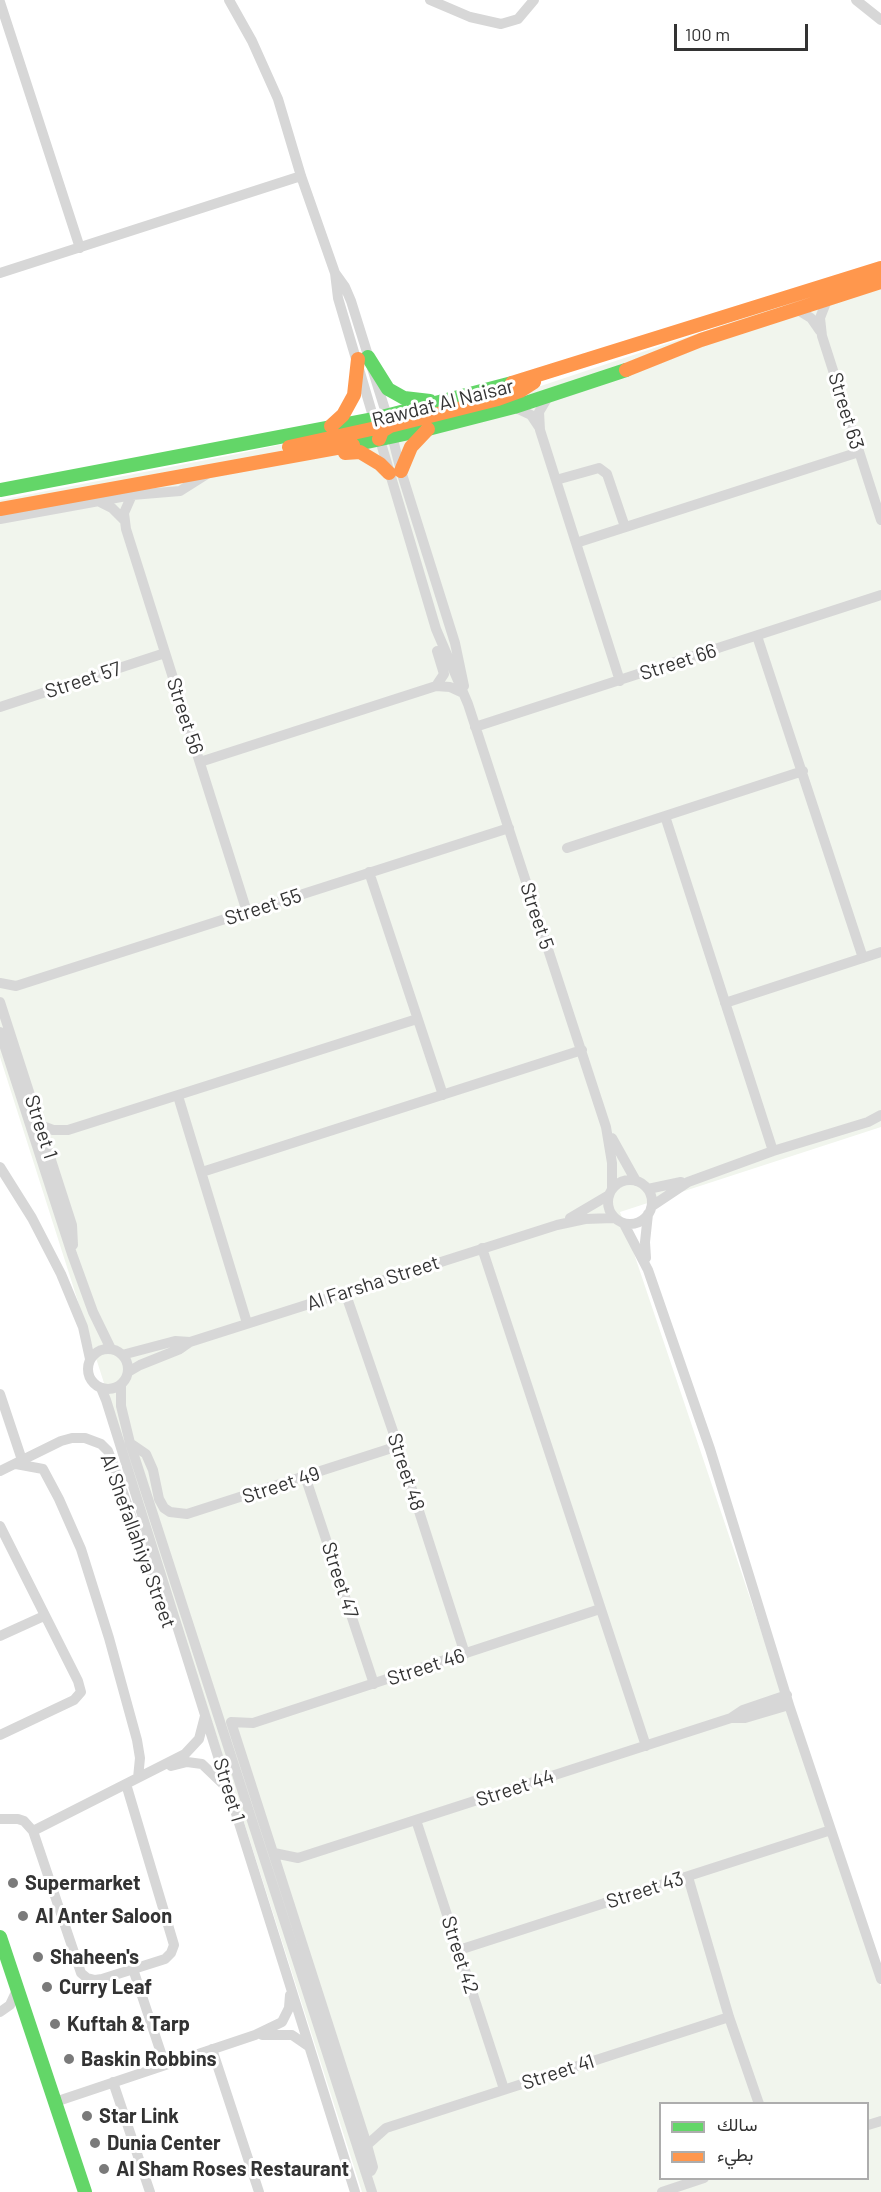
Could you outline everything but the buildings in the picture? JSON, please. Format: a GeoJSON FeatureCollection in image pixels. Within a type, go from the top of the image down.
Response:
{"type":"FeatureCollection","features":[{"type":"Feature","properties":{"kind":"street"},"geometry":{"type":"LineString","coordinates":[[229,0],[278,99],[335,273],[338,298],[363,358],[436,629],[468,704]]}},
{"type":"Feature","properties":{"kind":"street"},"geometry":{"type":"LineString","coordinates":[[430,0],[470,17],[501,24],[518,19],[534,0]]}},
{"type":"Feature","properties":{"kind":"street"},"geometry":{"type":"LineString","coordinates":[[856,0],[881,20]]}},
{"type":"Feature","properties":{"kind":"street"},"geometry":{"type":"LineString","coordinates":[[0,2],[80,248]]}},
{"type":"Feature","properties":{"kind":"street"},"geometry":{"type":"LineString","coordinates":[[0,273],[302,176]]}},
{"type":"Feature","properties":{"kind":"street","name":"Rawdat Al Naisar"},"geometry":{"type":"LineString","coordinates":[[0,509],[263,460],[383,427],[444,402],[546,374],[881,268]]}},
{"type":"Feature","properties":{"kind":"street","name":"Rawdat Al Naisar"},"geometry":{"type":"LineString","coordinates":[[0,490],[331,427],[428,429],[548,397],[604,378],[700,340],[881,282]]}},
{"type":"Feature","properties":{"kind":"street","name":"Street 63"},"geometry":{"type":"LineString","coordinates":[[827,300],[820,318],[822,336],[881,520]]}},
{"type":"Feature","properties":{"kind":"street","name":"Street 63"},"geometry":{"type":"LineString","coordinates":[[798,310],[814,322],[822,336]]}},
{"type":"Feature","properties":{"kind":"street"},"geometry":{"type":"LineString","coordinates":[[363,358],[382,382],[396,394],[414,400],[444,402]]}},
{"type":"Feature","properties":{"kind":"street"},"geometry":{"type":"LineString","coordinates":[[331,427],[343,415],[354,395],[363,358]]}},
{"type":"Feature","properties":{"kind":"street"},"geometry":{"type":"LineString","coordinates":[[383,427],[513,395],[546,374]]}},
{"type":"Feature","properties":{"kind":"street"},"geometry":{"type":"LineString","coordinates":[[540,430],[539,412],[548,397]]}},
{"type":"Feature","properties":{"kind":"street"},"geometry":{"type":"LineString","coordinates":[[514,407],[533,417],[540,430],[620,681]]}},
{"type":"Feature","properties":{"kind":"street"},"geometry":{"type":"LineString","coordinates":[[395,472],[411,447],[428,429]]}},
{"type":"Feature","properties":{"kind":"street"},"geometry":{"type":"LineString","coordinates":[[263,460],[284,464],[360,452],[395,472],[455,643],[468,704]]}},
{"type":"Feature","properties":{"kind":"street"},"geometry":{"type":"LineString","coordinates":[[576,543],[859,452]]}},
{"type":"Feature","properties":{"kind":"street"},"geometry":{"type":"LineString","coordinates":[[556,480],[599,468],[607,474],[625,527]]}},
{"type":"Feature","properties":{"kind":"street"},"geometry":{"type":"LineString","coordinates":[[0,519],[132,495],[180,491],[212,470]]}},
{"type":"Feature","properties":{"kind":"street"},"geometry":{"type":"LineString","coordinates":[[124,520],[126,507],[132,495]]}},
{"type":"Feature","properties":{"kind":"street"},"geometry":{"type":"LineString","coordinates":[[98,501],[112,508],[124,520]]}},
{"type":"Feature","properties":{"kind":"street","name":"Street 56"},"geometry":{"type":"LineString","coordinates":[[124,520],[247,912]]}},
{"type":"Feature","properties":{"kind":"street","name":"Street 66"},"geometry":{"type":"LineString","coordinates":[[475,727],[881,596]]}},
{"type":"Feature","properties":{"kind":"street"},"geometry":{"type":"LineString","coordinates":[[436,629],[434,641],[444,669],[442,678],[436,686]]}},
{"type":"Feature","properties":{"kind":"street"},"geometry":{"type":"LineString","coordinates":[[757,636],[863,958]]}},
{"type":"Feature","properties":{"kind":"street","name":"Street 57"},"geometry":{"type":"LineString","coordinates":[[0,707],[165,653]]}},
{"type":"Feature","properties":{"kind":"street"},"geometry":{"type":"LineString","coordinates":[[200,762],[436,686],[450,687],[462,693]]}},
{"type":"Feature","properties":{"kind":"street","name":"Street 5"},"geometry":{"type":"LineString","coordinates":[[468,704],[606,1127],[612,1162],[610,1191]]}},
{"type":"Feature","properties":{"kind":"street"},"geometry":{"type":"LineString","coordinates":[[567,848],[803,771]]}},
{"type":"Feature","properties":{"kind":"street"},"geometry":{"type":"LineString","coordinates":[[665,816],[773,1151]]}},
{"type":"Feature","properties":{"kind":"street","name":"Street 55"},"geometry":{"type":"LineString","coordinates":[[0,983],[16,986],[508,828]]}},
{"type":"Feature","properties":{"kind":"street"},"geometry":{"type":"LineString","coordinates":[[369,872],[443,1095]]}},
{"type":"Feature","properties":{"kind":"street"},"geometry":{"type":"LineString","coordinates":[[725,1003],[881,952]]}},
{"type":"Feature","properties":{"kind":"street"},"geometry":{"type":"LineString","coordinates":[[1,1004],[16,986]]}},
{"type":"Feature","properties":{"kind":"street","name":"Street 1"},"geometry":{"type":"LineString","coordinates":[[1,1004],[72,1225],[72,1254]]}},
{"type":"Feature","properties":{"kind":"street"},"geometry":{"type":"LineString","coordinates":[[48,1149],[56,1138],[68,1130],[417,1019]]}},
{"type":"Feature","properties":{"kind":"street","name":"Street 1"},"geometry":{"type":"LineString","coordinates":[[0,1032],[72,1254],[111,1349]]}},
{"type":"Feature","properties":{"kind":"street"},"geometry":{"type":"LineString","coordinates":[[202,1172],[582,1050]]}},
{"type":"Feature","properties":{"kind":"street"},"geometry":{"type":"LineString","coordinates":[[178,1096],[247,1323]]}},
{"type":"Feature","properties":{"kind":"street"},"geometry":{"type":"LineString","coordinates":[[868,1122],[881,1114]]}},
{"type":"Feature","properties":{"kind":"street"},"geometry":{"type":"LineString","coordinates":[[619,1221],[638,1222],[675,1189],[702,1177],[773,1151],[868,1122],[881,1121]]}},
{"type":"Feature","properties":{"kind":"street"},"geometry":{"type":"LineString","coordinates":[[40,1125],[53,1130],[68,1130]]}},
{"type":"Feature","properties":{"kind":"street","name":"Street 5"},"geometry":{"type":"LineString","coordinates":[[606,1127],[636,1181]]}},
{"type":"Feature","properties":{"kind":"street"},"geometry":{"type":"LineString","coordinates":[[0,1167],[32,1218],[61,1274],[83,1327],[90,1359],[89,1376],[93,1384],[101,1388],[115,1389],[121,1385],[128,1372],[126,1360],[122,1355],[111,1349],[99,1351],[90,1359]]}},
{"type":"Feature","properties":{"kind":"street"},"geometry":{"type":"LineString","coordinates":[[648,1189],[702,1177]]}},
{"type":"Feature","properties":{"kind":"street"},"geometry":{"type":"LineString","coordinates":[[648,1270],[645,1242],[651,1194],[648,1189],[636,1181],[623,1181],[610,1191],[608,1207],[648,1270],[710,1449],[788,1700],[881,1979]]}},
{"type":"Feature","properties":{"kind":"street","name":"Al Farsha Street"},"geometry":{"type":"LineString","coordinates":[[557,1225],[610,1191]]}},
{"type":"Feature","properties":{"kind":"street","name":"Al Farsha Street"},"geometry":{"type":"LineString","coordinates":[[128,1372],[180,1349],[190,1342],[557,1225],[585,1219],[619,1221]]}},
{"type":"Feature","properties":{"kind":"street"},"geometry":{"type":"LineString","coordinates":[[483,1248],[646,1746]]}},
{"type":"Feature","properties":{"kind":"street","name":"Street 48"},"geometry":{"type":"LineString","coordinates":[[345,1292],[398,1446],[465,1654]]}},
{"type":"Feature","properties":{"kind":"street","name":"Al Farsha Street"},"geometry":{"type":"LineString","coordinates":[[122,1355],[176,1341],[190,1342]]}},
{"type":"Feature","properties":{"kind":"street","name":"Street 1"},"geometry":{"type":"LineString","coordinates":[[121,1385],[121,1406],[130,1443],[372,2192]]}},
{"type":"Feature","properties":{"kind":"street","name":"Street 1"},"geometry":{"type":"LineString","coordinates":[[101,1388],[355,2192]]}},
{"type":"Feature","properties":{"kind":"street"},"geometry":{"type":"LineString","coordinates":[[0,1394],[19,1462],[43,1469],[81,1550],[109,1638],[137,1740],[140,1758],[138,1778]]}},
{"type":"Feature","properties":{"kind":"street","name":"Al Shefallahiya Street"},"geometry":{"type":"LineString","coordinates":[[0,1471],[61,1441],[79,1437],[92,1439],[108,1451],[180,1656],[191,1672]]}},
{"type":"Feature","properties":{"kind":"street","name":"Street 49"},"geometry":{"type":"LineString","coordinates":[[130,1443],[146,1454],[153,1470],[159,1499],[164,1508],[181,1514],[193,1513],[398,1446]]}},
{"type":"Feature","properties":{"kind":"street","name":"Street 47"},"geometry":{"type":"LineString","coordinates":[[305,1476],[374,1684]]}},
{"type":"Feature","properties":{"kind":"street"},"geometry":{"type":"LineString","coordinates":[[0,1526],[78,1681],[81,1692],[74,1700],[0,1735]]}},
{"type":"Feature","properties":{"kind":"street","name":"Street 46"},"geometry":{"type":"LineString","coordinates":[[231,1722],[253,1723],[600,1609]]}},
{"type":"Feature","properties":{"kind":"street"},"geometry":{"type":"LineString","coordinates":[[0,1636],[44,1616]]}},
{"type":"Feature","properties":{"kind":"street","name":"Street 44"},"geometry":{"type":"LineString","coordinates":[[281,1875],[298,1858],[731,1718],[745,1718],[788,1700]]}},
{"type":"Feature","properties":{"kind":"street"},"geometry":{"type":"LineString","coordinates":[[33,1831],[185,1754],[195,1746],[199,1739],[205,1715]]}},
{"type":"Feature","properties":{"kind":"street","name":"Street 1"},"geometry":{"type":"LineString","coordinates":[[231,1722],[367,2145],[373,2167],[371,2171],[366,2172]]}},
{"type":"Feature","properties":{"kind":"street","name":"Street 46"},"geometry":{"type":"LineString","coordinates":[[237,1738],[253,1723]]}},
{"type":"Feature","properties":{"kind":"street"},"geometry":{"type":"LineString","coordinates":[[159,1768],[195,1762],[205,1766],[229,1790]]}},
{"type":"Feature","properties":{"kind":"street"},"geometry":{"type":"LineString","coordinates":[[0,1819],[24,1821],[33,1831],[81,1973],[94,1980],[165,1959],[171,1953],[174,1945],[126,1784]]}},
{"type":"Feature","properties":{"kind":"street","name":"Street 42"},"geometry":{"type":"LineString","coordinates":[[416,1820],[504,2090]]}},
{"type":"Feature","properties":{"kind":"street","name":"Street 43"},"geometry":{"type":"LineString","coordinates":[[459,1950],[831,1830]]}},
{"type":"Feature","properties":{"kind":"street","name":"Street 44"},"geometry":{"type":"LineString","coordinates":[[274,1853],[298,1858]]}},
{"type":"Feature","properties":{"kind":"street"},"geometry":{"type":"LineString","coordinates":[[688,1876],[729,2017],[759,2102]]}},
{"type":"Feature","properties":{"kind":"street"},"geometry":{"type":"LineString","coordinates":[[0,1937],[85,2192]]}},
{"type":"Feature","properties":{"kind":"street"},"geometry":{"type":"LineString","coordinates":[[133,1969],[165,2065]]}},
{"type":"Feature","properties":{"kind":"street"},"geometry":{"type":"LineString","coordinates":[[3,2010],[13,2000],[18,1988]]}},
{"type":"Feature","properties":{"kind":"street"},"geometry":{"type":"LineString","coordinates":[[55,2102],[255,2036],[282,2022],[289,2008],[291,1989]]}},
{"type":"Feature","properties":{"kind":"street"},"geometry":{"type":"LineString","coordinates":[[3,2010],[27,2013]]}},
{"type":"Feature","properties":{"kind":"street","name":"Street 41"},"geometry":{"type":"LineString","coordinates":[[361,2126],[386,2128],[729,2017]]}},
{"type":"Feature","properties":{"kind":"street"},"geometry":{"type":"LineString","coordinates":[[255,2036],[292,2035],[309,2048]]}},
{"type":"Feature","properties":{"kind":"street"},"geometry":{"type":"LineString","coordinates":[[212,2049],[259,2192]]}},
{"type":"Feature","properties":{"kind":"street"},"geometry":{"type":"LineString","coordinates":[[113,2082],[150,2192]]}},
{"type":"Feature","properties":{"kind":"street","name":"Street 41"},"geometry":{"type":"LineString","coordinates":[[367,2145],[386,2128]]}},
{"type":"Feature","properties":{"kind":"street"},"geometry":{"type":"LineString","coordinates":[[663,2192],[683,2189],[700,2180]]}},
{"type":"Feature","properties":{"kind":"shaded area"},"geometry":{"type":"Polygon","coordinates":[[[881,272],[881,1127],[620,1212],[881,1987],[881,2192],[362,2192],[0,1057],[0,500],[237,454],[517,394],[881,272]]]}},
{"type":"Feature","properties":{"kind":"traffic: fast"},"geometry":{"type":"LineString","coordinates":[[368,357],[388,389],[404,398],[430,401]]}},
{"type":"Feature","properties":{"kind":"traffic: fast"},"geometry":{"type":"LineString","coordinates":[[353,445],[514,407],[626,370]]}},
{"type":"Feature","properties":{"kind":"traffic: fast"},"geometry":{"type":"LineString","coordinates":[[0,490],[374,419],[512,383]]}},
{"type":"Feature","properties":{"kind":"traffic: fast"},"geometry":{"type":"LineString","coordinates":[[0,1937],[85,2192]]}},
{"type":"Feature","properties":{"kind":"traffic: slow"},"geometry":{"type":"LineString","coordinates":[[512,383],[881,268]]}},
{"type":"Feature","properties":{"kind":"traffic: slow"},"geometry":{"type":"LineString","coordinates":[[626,370],[701,340],[881,282]]}},
{"type":"Feature","properties":{"kind":"traffic: slow"},"geometry":{"type":"LineString","coordinates":[[331,426],[343,415],[354,395],[358,359]]}},
{"type":"Feature","properties":{"kind":"traffic: slow"},"geometry":{"type":"LineString","coordinates":[[379,439],[382,431],[390,426],[498,399],[520,391],[534,382]]}},
{"type":"Feature","properties":{"kind":"traffic: slow"},"geometry":{"type":"LineString","coordinates":[[289,447],[376,428]]}},
{"type":"Feature","properties":{"kind":"traffic: slow"},"geometry":{"type":"LineString","coordinates":[[401,471],[411,447],[428,429]]}},
{"type":"Feature","properties":{"kind":"traffic: slow"},"geometry":{"type":"LineString","coordinates":[[0,509],[353,445]]}},
{"type":"Feature","properties":{"kind":"traffic: slow"},"geometry":{"type":"LineString","coordinates":[[345,453],[360,452],[380,464],[389,473]]}},
{"type":"Feature","properties":{"kind":"place","name":"Supermarket"},"geometry":{"type":"Point","coordinates":[13,1883]}},
{"type":"Feature","properties":{"kind":"place","name":"Al Anter Saloon"},"geometry":{"type":"Point","coordinates":[23,1916]}},
{"type":"Feature","properties":{"kind":"place","name":"Shaheen's"},"geometry":{"type":"Point","coordinates":[38,1957]}},
{"type":"Feature","properties":{"kind":"place","name":"Curry Leaf"},"geometry":{"type":"Point","coordinates":[47,1987]}},
{"type":"Feature","properties":{"kind":"place","name":"Kuftah & Tarp"},"geometry":{"type":"Point","coordinates":[55,2024]}},
{"type":"Feature","properties":{"kind":"place","name":"Baskin Robbins"},"geometry":{"type":"Point","coordinates":[69,2059]}},
{"type":"Feature","properties":{"kind":"place","name":"Star Link"},"geometry":{"type":"Point","coordinates":[87,2116]}},
{"type":"Feature","properties":{"kind":"place","name":"Dunia Center"},"geometry":{"type":"Point","coordinates":[95,2143]}},
{"type":"Feature","properties":{"kind":"place","name":"Al Sham Roses Restaurant"},"geometry":{"type":"Point","coordinates":[104,2169]}}]}
